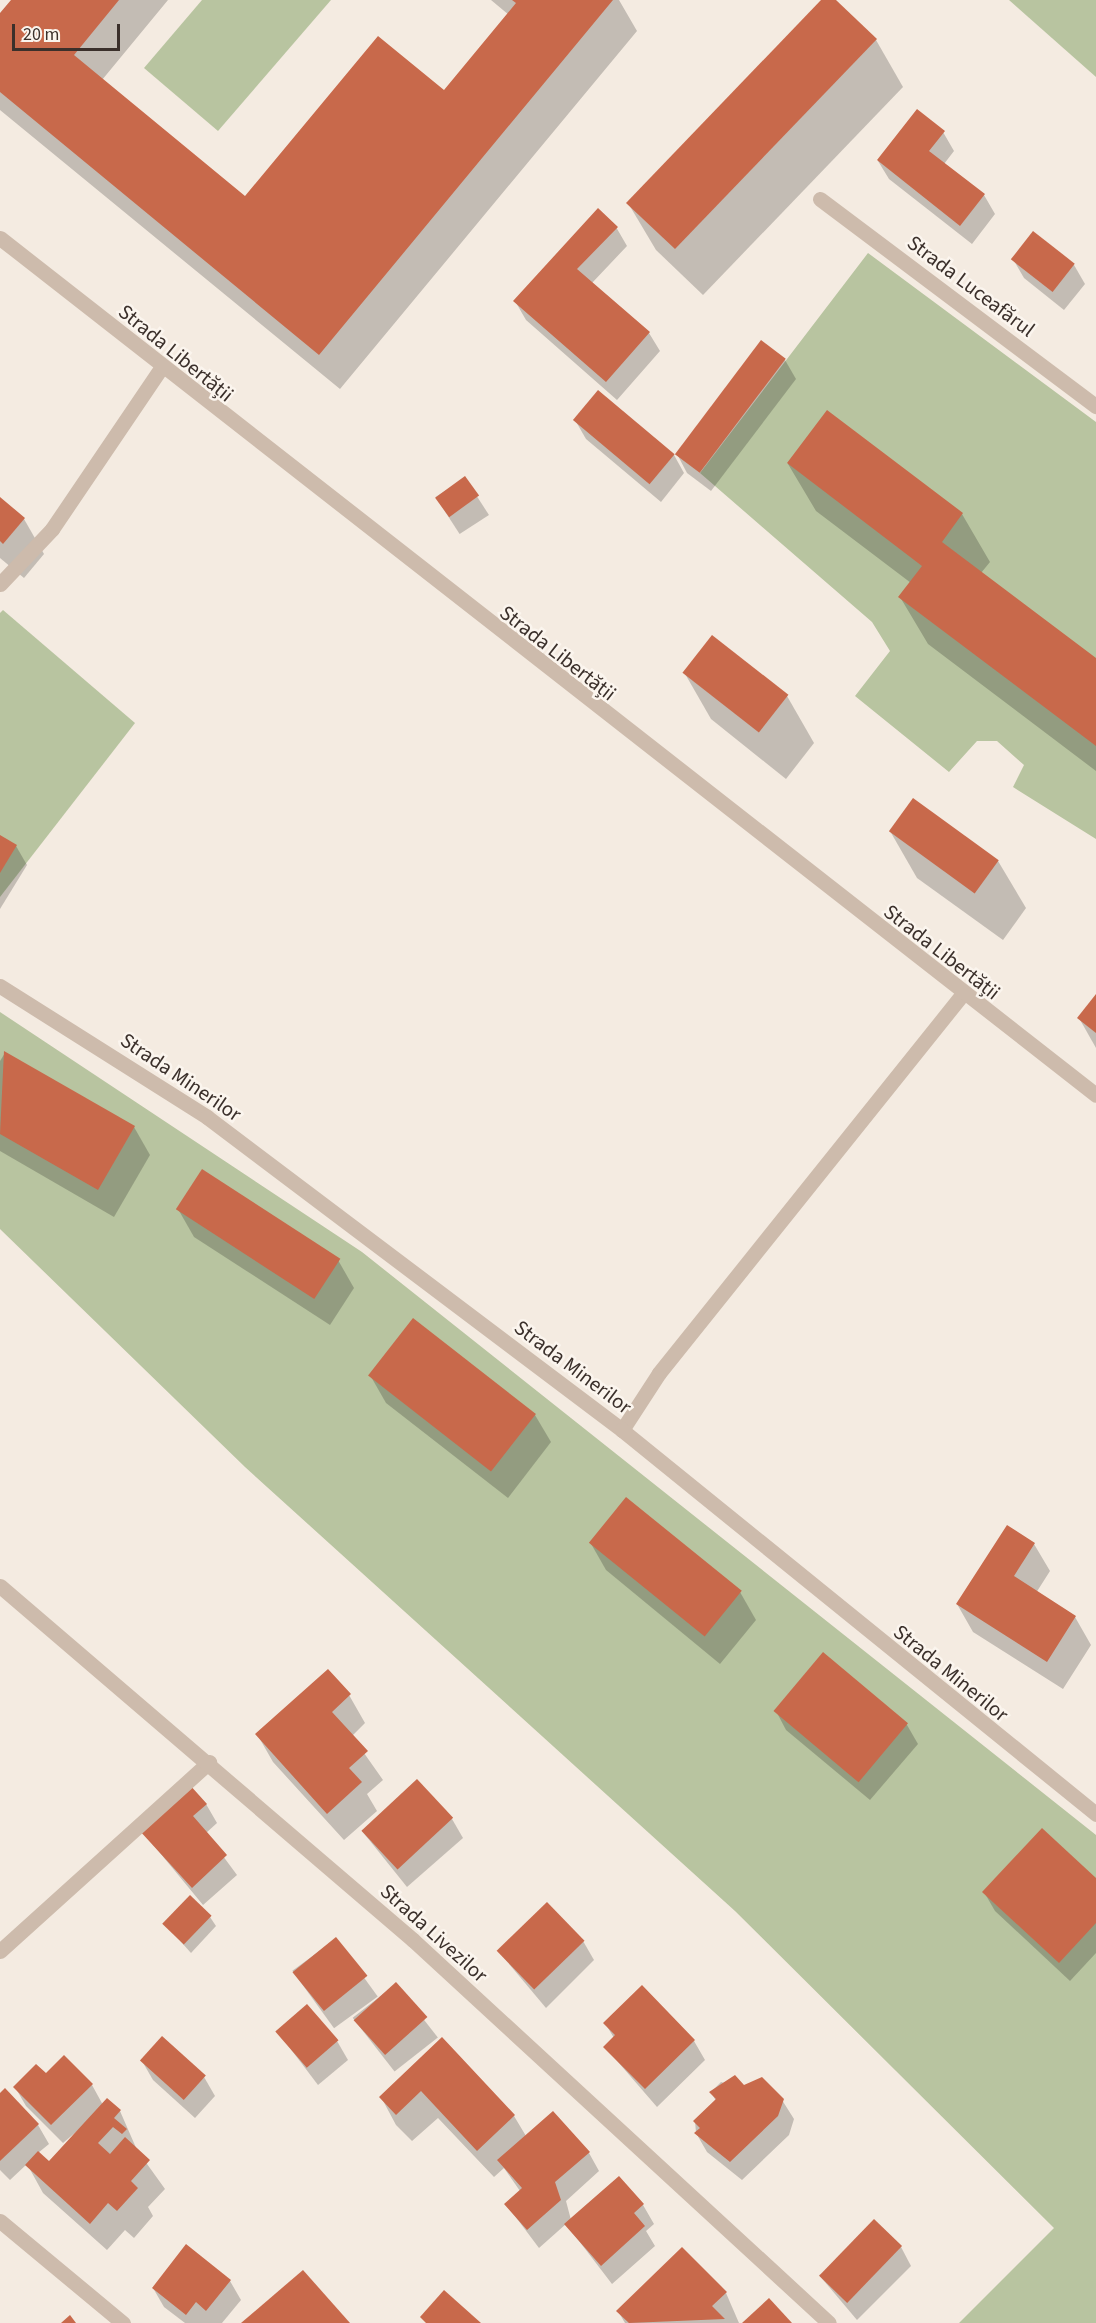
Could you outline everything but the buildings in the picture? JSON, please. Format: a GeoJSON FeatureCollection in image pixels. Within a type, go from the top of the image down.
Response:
{"type":"FeatureCollection","features":[{"type":"Feature","properties":{"kind":"street","name":"Strada Luceafărul"},"geometry":{"type":"LineString","coordinates":[[820,199],[1096,406]]}},
{"type":"Feature","properties":{"kind":"street","name":"Strada Libertății"},"geometry":{"type":"LineString","coordinates":[[0,238],[161,368],[962,995],[1096,1095]]}},
{"type":"Feature","properties":{"kind":"street"},"geometry":{"type":"LineString","coordinates":[[0,584],[52,529],[161,368]]}},
{"type":"Feature","properties":{"kind":"street","name":"Strada Minerilor"},"geometry":{"type":"LineString","coordinates":[[0,986],[207,1117],[622,1430],[1096,1814]]}},
{"type":"Feature","properties":{"kind":"street"},"geometry":{"type":"LineString","coordinates":[[622,1430],[659,1373],[816,1184],[962,995]]}},
{"type":"Feature","properties":{"kind":"street","name":"Strada Livezilor"},"geometry":{"type":"LineString","coordinates":[[0,1586],[209,1762],[413,1940],[829,2323]]}},
{"type":"Feature","properties":{"kind":"street"},"geometry":{"type":"LineString","coordinates":[[0,1951],[209,1762]]}},
{"type":"Feature","properties":{"kind":"street"},"geometry":{"type":"LineString","coordinates":[[0,2221],[123,2323]]}},
{"type":"Feature","properties":{"kind":"green space"},"geometry":{"type":"Polygon","coordinates":[[[202,0],[331,0],[218,131],[144,68],[202,0]]]}},
{"type":"Feature","properties":{"kind":"green space"},"geometry":{"type":"Polygon","coordinates":[[[1009,0],[1096,0],[1096,77],[1009,0]]]}},
{"type":"Feature","properties":{"kind":"green space"},"geometry":{"type":"Polygon","coordinates":[[[868,253],[1096,422],[1096,839],[1013,787],[1024,765],[997,741],[977,741],[949,772],[855,696],[890,651],[872,622],[700,473],[868,253]]]}},
{"type":"Feature","properties":{"kind":"green space"},"geometry":{"type":"Polygon","coordinates":[[[3,610],[135,723],[0,897],[0,613],[3,610]]]}},
{"type":"Feature","properties":{"kind":"green space"},"geometry":{"type":"Polygon","coordinates":[[[0,1012],[362,1252],[1096,1835],[1096,2323],[959,2323],[1054,2228],[735,1911],[245,1467],[0,1229],[0,1012]]]}}]}
